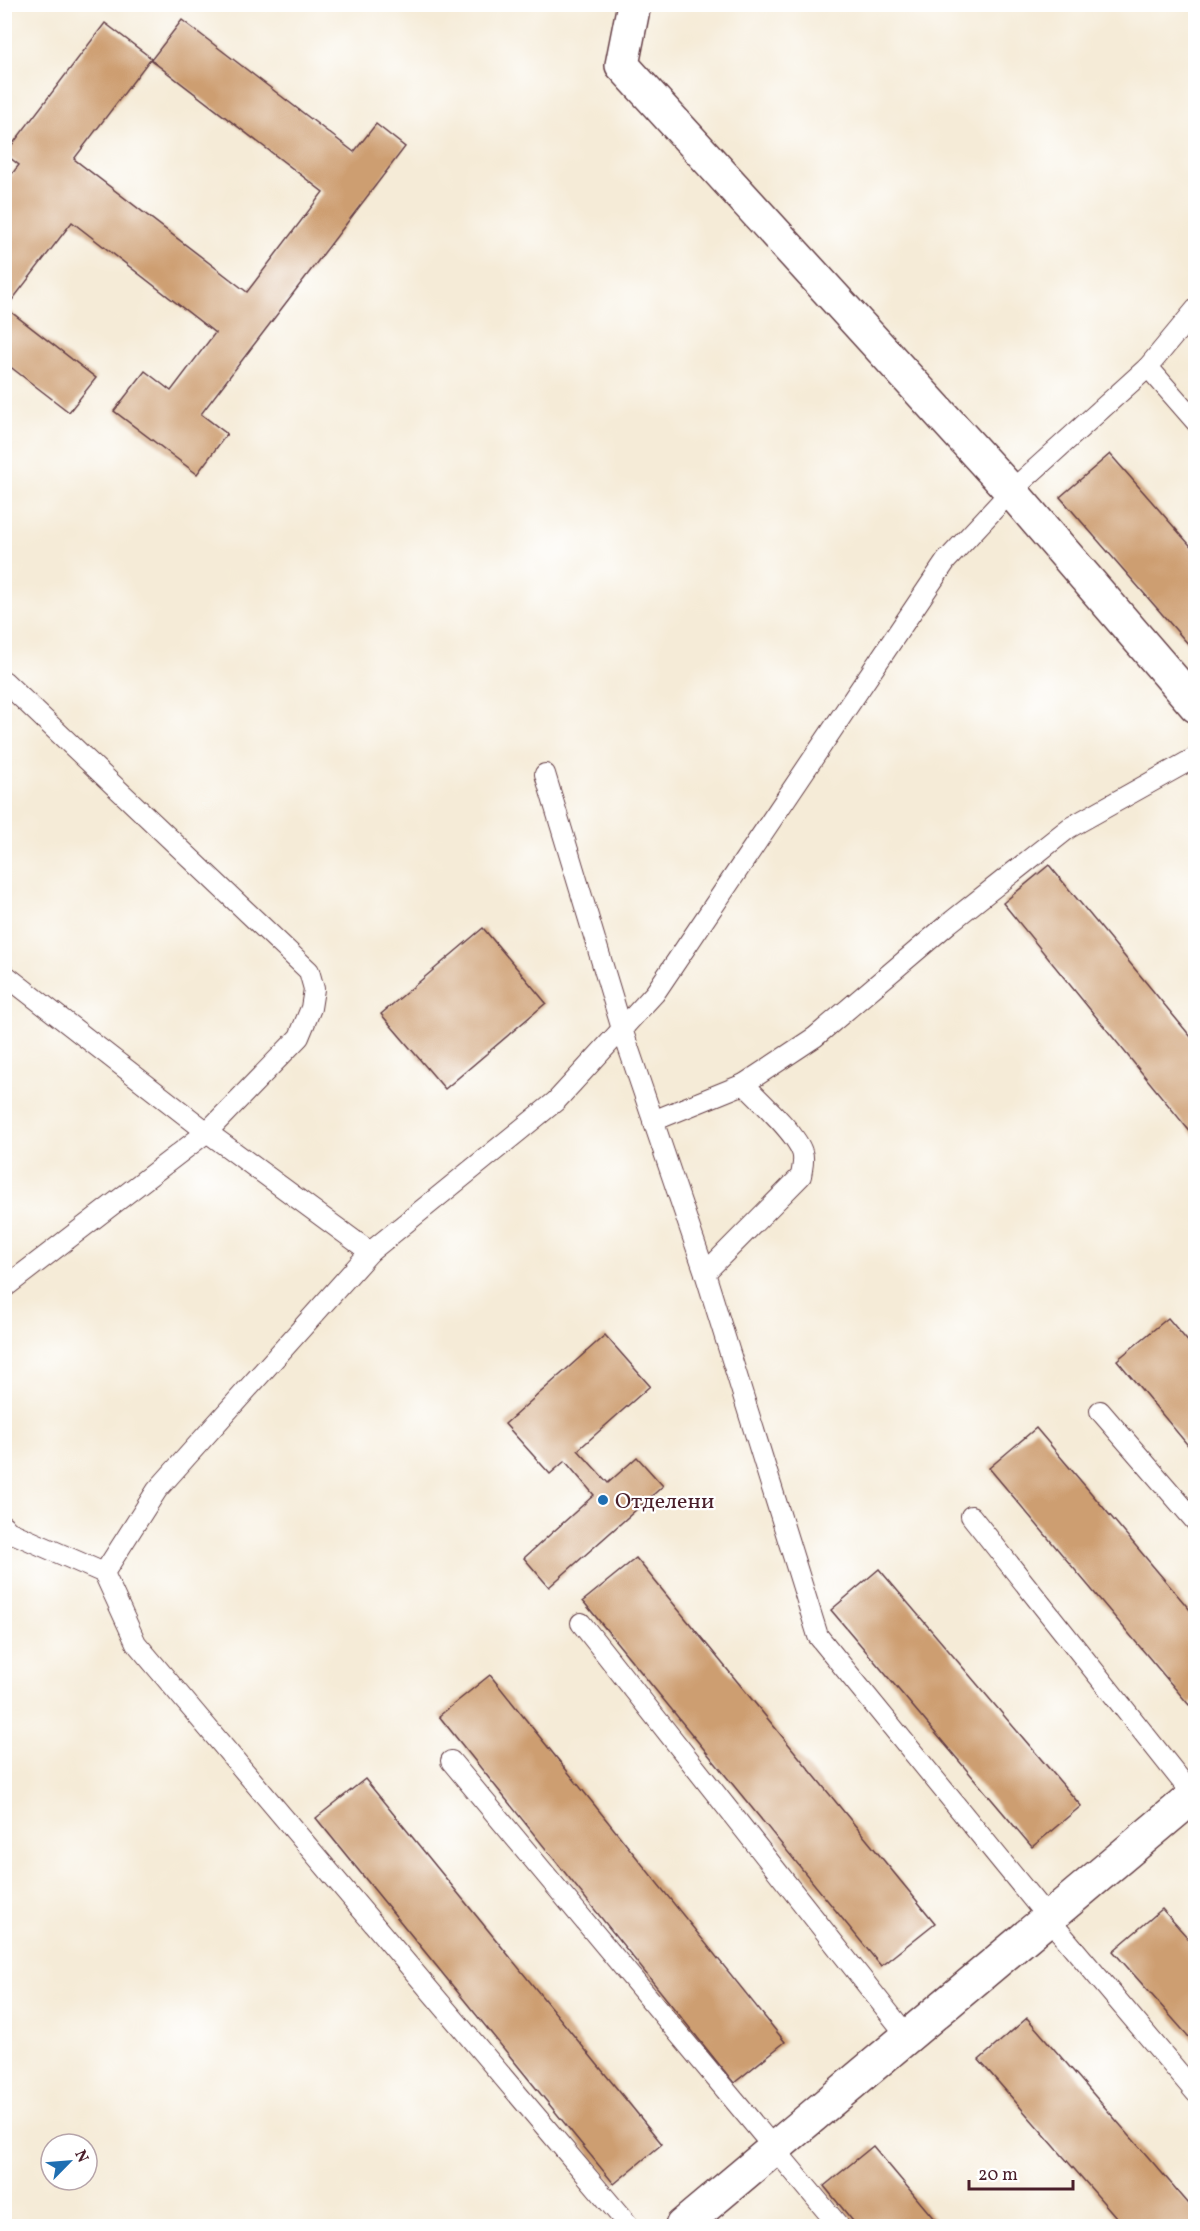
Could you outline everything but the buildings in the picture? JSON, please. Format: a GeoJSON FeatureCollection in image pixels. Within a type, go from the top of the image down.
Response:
{"type":"FeatureCollection","features":[{"type":"Feature","properties":{"kind":"street"},"geometry":{"type":"LineString","coordinates":[[634,4],[622,65],[1011,491],[1196,706]]}},
{"type":"Feature","properties":{"kind":"street"},"geometry":{"type":"LineString","coordinates":[[682,2226],[1195,1797]]}},
{"type":"Feature","properties":{"kind":"lane"},"geometry":{"type":"LineString","coordinates":[[104,1573],[157,1490],[370,1252],[556,1101],[656,993],[946,561],[1011,491],[1148,367],[1196,309]]}},
{"type":"Feature","properties":{"kind":"lane"},"geometry":{"type":"LineString","coordinates":[[1148,367],[1196,422]]}},
{"type":"Feature","properties":{"kind":"lane"},"geometry":{"type":"LineString","coordinates":[[4,681],[309,971],[314,989],[311,1008],[299,1037],[207,1132],[4,1288]]}},
{"type":"Feature","properties":{"kind":"lane"},"geometry":{"type":"LineString","coordinates":[[653,1121],[744,1084],[815,1036],[948,924],[1069,828],[1196,757]]}},
{"type":"Feature","properties":{"kind":"lane"},"geometry":{"type":"LineString","coordinates":[[544,774],[622,1029],[705,1273],[818,1636],[1048,1918],[1196,2093]]}},
{"type":"Feature","properties":{"kind":"lane"},"geometry":{"type":"LineString","coordinates":[[4,974],[207,1132],[370,1252]]}},
{"type":"Feature","properties":{"kind":"lane"},"geometry":{"type":"LineString","coordinates":[[705,1273],[801,1176],[804,1161],[802,1151],[792,1135],[744,1084]]}},
{"type":"Feature","properties":{"kind":"lane"},"geometry":{"type":"LineString","coordinates":[[1100,1411],[1196,1522]]}},
{"type":"Feature","properties":{"kind":"lane"},"geometry":{"type":"LineString","coordinates":[[971,1516],[1195,1797]]}},
{"type":"Feature","properties":{"kind":"lane"},"geometry":{"type":"LineString","coordinates":[[4,1526],[8,1531],[104,1573],[136,1644],[629,2226]]}},
{"type":"Feature","properties":{"kind":"lane"},"geometry":{"type":"LineString","coordinates":[[582,1623],[908,2037]]}},
{"type":"Feature","properties":{"kind":"lane"},"geometry":{"type":"LineString","coordinates":[[451,1761],[839,2226]]}},
{"type":"Feature","properties":{"kind":"place","name":"Отделени"},"geometry":{"type":"Point","coordinates":[603,1500]}}]}
